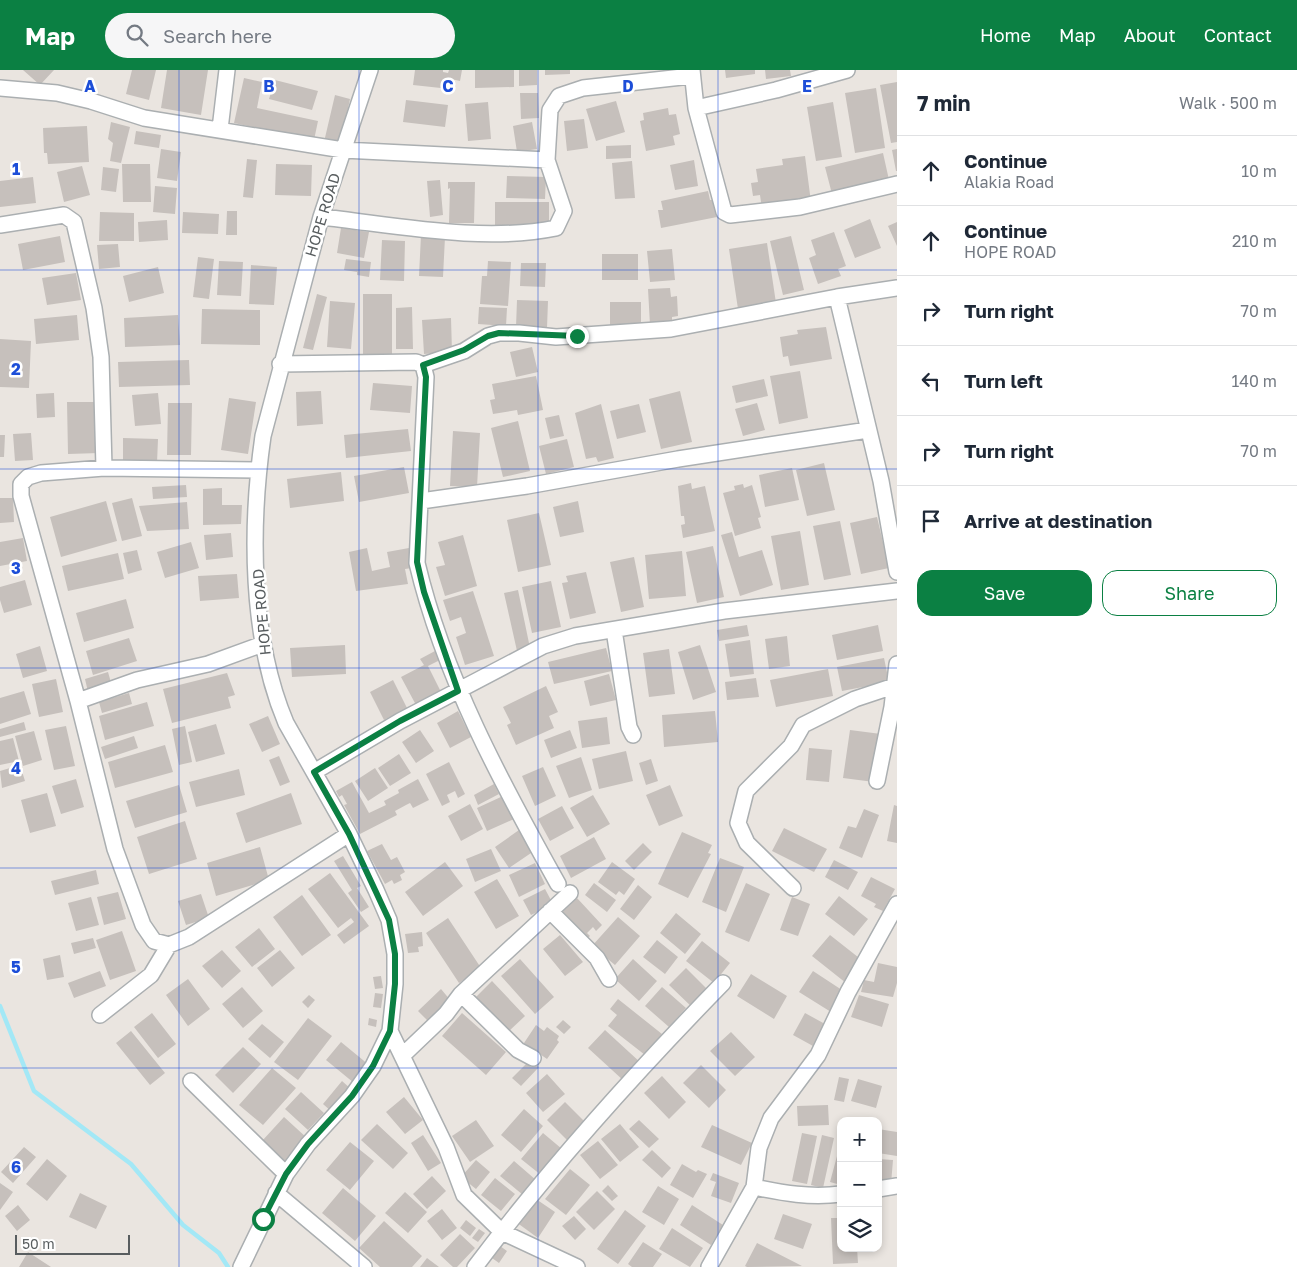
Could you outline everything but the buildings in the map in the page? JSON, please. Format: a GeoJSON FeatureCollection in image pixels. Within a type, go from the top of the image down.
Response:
{"type":"FeatureCollection","features":[{"type":"Feature","properties":{"kind":"street"},"geometry":{"type":"LineString","coordinates":[[220,129],[227,70]]}},
{"type":"Feature","properties":{"kind":"street","name":"HOPE ROAD"},"geometry":{"type":"LineString","coordinates":[[242,1265],[286,1174],[308,1144],[352,1096],[373,1066],[390,1031],[395,984],[395,954],[389,920],[349,834],[286,723],[279,706],[262,644],[257,596],[258,470],[264,436],[280,364],[320,217],[370,70]]}},
{"type":"Feature","properties":{"kind":"street"},"geometry":{"type":"LineString","coordinates":[[696,108],[776,90],[847,70]]}},
{"type":"Feature","properties":{"kind":"street"},"geometry":{"type":"LineString","coordinates":[[320,217],[472,233],[528,234],[556,228],[564,211],[547,160],[550,110],[559,96],[583,88],[691,73],[696,108],[724,212],[730,215],[800,207],[897,184]]}},
{"type":"Feature","properties":{"kind":"street"},"geometry":{"type":"LineString","coordinates":[[0,88],[57,93],[91,101],[144,118],[220,129],[275,141],[343,150],[547,160]]}},
{"type":"Feature","properties":{"kind":"street"},"geometry":{"type":"LineString","coordinates":[[0,225],[64,214],[74,222],[94,308],[101,357],[104,468]]}},
{"type":"Feature","properties":{"kind":"street"},"geometry":{"type":"LineString","coordinates":[[280,364],[416,362],[423,365],[464,350],[488,336],[499,333],[556,336],[646,332],[737,318],[837,297],[897,288]]}},
{"type":"Feature","properties":{"kind":"street"},"geometry":{"type":"LineString","coordinates":[[837,297],[881,481],[897,572]]}},
{"type":"Feature","properties":{"kind":"street"},"geometry":{"type":"LineString","coordinates":[[423,365],[426,377],[417,562],[424,592],[458,691],[520,815],[558,884]]}},
{"type":"Feature","properties":{"kind":"street"},"geometry":{"type":"LineString","coordinates":[[421,501],[527,486],[678,459],[868,430]]}},
{"type":"Feature","properties":{"kind":"street"},"geometry":{"type":"LineString","coordinates":[[258,470],[104,468],[41,473],[28,477],[21,484],[21,496],[78,701],[115,848],[144,925],[154,941],[169,945],[189,937],[349,834]]}},
{"type":"Feature","properties":{"kind":"street"},"geometry":{"type":"LineString","coordinates":[[314,772],[400,721],[543,646],[575,636],[724,611],[897,591]]}},
{"type":"Feature","properties":{"kind":"street"},"geometry":{"type":"LineString","coordinates":[[614,630],[629,726],[633,735]]}},
{"type":"Feature","properties":{"kind":"street"},"geometry":{"type":"LineString","coordinates":[[78,701],[137,680],[208,664],[262,644]]}},
{"type":"Feature","properties":{"kind":"street"},"geometry":{"type":"LineString","coordinates":[[877,781],[897,664]]}},
{"type":"Feature","properties":{"kind":"street"},"geometry":{"type":"LineString","coordinates":[[793,888],[747,844],[738,824],[746,792],[790,746],[803,725],[855,699],[894,686]]}},
{"type":"Feature","properties":{"kind":"street"},"geometry":{"type":"LineString","coordinates":[[402,1056],[446,1014],[462,994],[570,893]]}},
{"type":"Feature","properties":{"kind":"street"},"geometry":{"type":"LineString","coordinates":[[709,1267],[754,1187],[759,1148],[771,1118],[818,1055],[848,992],[897,904]]}},
{"type":"Feature","properties":{"kind":"street"},"geometry":{"type":"LineString","coordinates":[[550,911],[597,958],[609,979]]}},
{"type":"Feature","properties":{"kind":"street"},"geometry":{"type":"LineString","coordinates":[[100,1015],[151,975],[169,945]]}},
{"type":"Feature","properties":{"kind":"street"},"geometry":{"type":"LineString","coordinates":[[475,1267],[626,1083],[723,983]]}},
{"type":"Feature","properties":{"kind":"street"},"geometry":{"type":"LineString","coordinates":[[462,994],[518,1050],[533,1058]]}},
{"type":"Feature","properties":{"kind":"street"},"geometry":{"type":"LineString","coordinates":[[390,1031],[446,1147],[464,1195],[502,1232],[577,1267]]}},
{"type":"Feature","properties":{"kind":"street"},"geometry":{"type":"LineString","coordinates":[[191,1081],[286,1174]]}},
{"type":"Feature","properties":{"kind":"street"},"geometry":{"type":"LineString","coordinates":[[882,1188],[897,1186]]}},
{"type":"Feature","properties":{"kind":"street"},"geometry":{"type":"LineString","coordinates":[[754,1187],[792,1195],[837,1194]]}},
{"type":"Feature","properties":{"kind":"street"},"geometry":{"type":"LineString","coordinates":[[276,1193],[364,1267]]}},
{"type":"Feature","properties":{"kind":"waterway"},"geometry":{"type":"LineString","coordinates":[[0,1006],[34,1091],[131,1164],[183,1225],[219,1253],[228,1267]]}},
{"type":"Feature","properties":{"kind":"route"},"geometry":{"type":"LineString","coordinates":[[263,1219],[286,1174],[308,1144],[352,1096],[373,1066],[390,1031],[395,984],[395,954],[389,920],[349,834],[314,772],[400,721],[458,691],[424,592],[417,562],[426,377],[423,365],[464,350],[488,336],[499,333],[577,336]]}}]}
